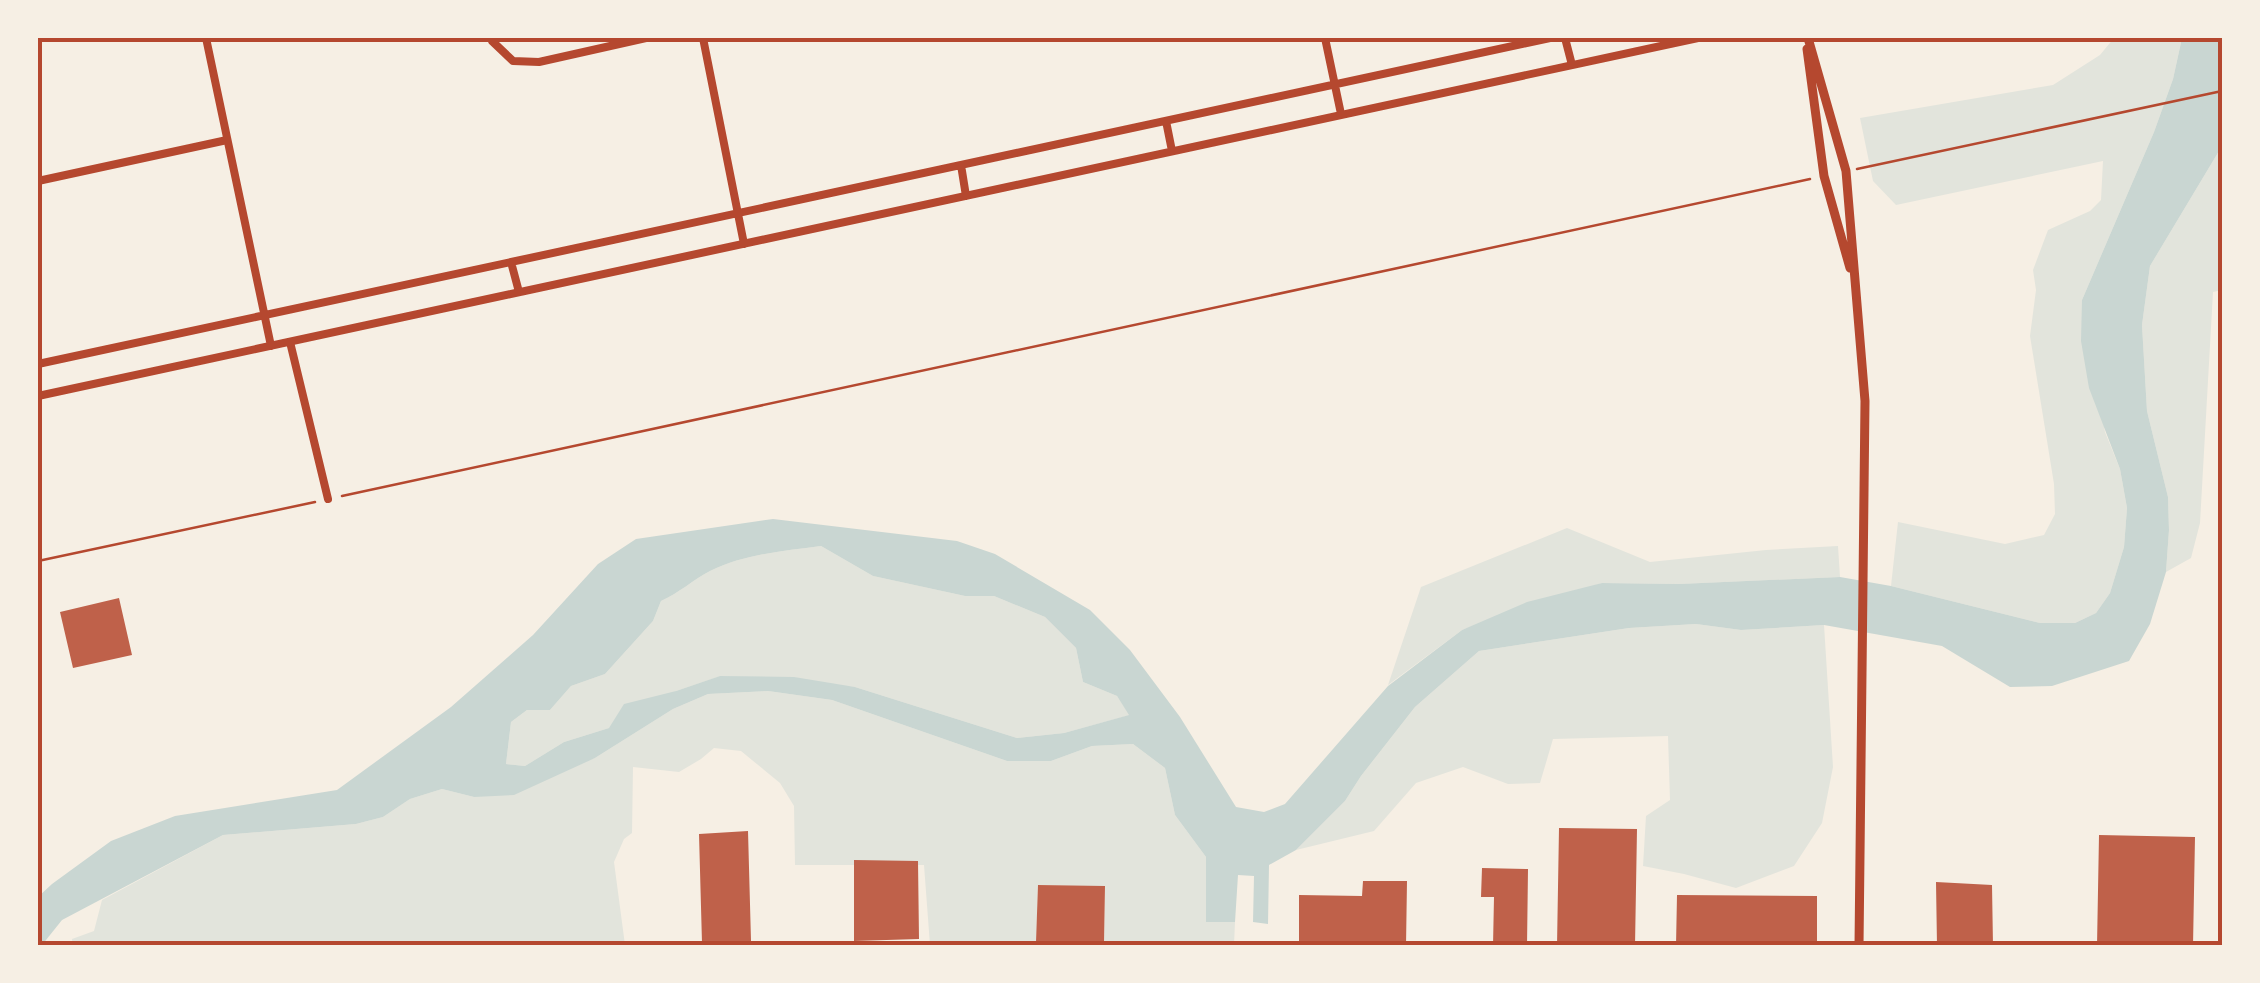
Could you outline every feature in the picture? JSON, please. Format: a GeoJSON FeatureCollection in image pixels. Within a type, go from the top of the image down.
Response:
{"type":"FeatureCollection","features":[{"type":"Feature","properties":{"kind":"street"},"geometry":{"type":"LineString","coordinates":[[206,38],[270,346]]}},
{"type":"Feature","properties":{"kind":"street"},"geometry":{"type":"LineString","coordinates":[[491,38],[513,61],[539,62],[646,38]]}},
{"type":"Feature","properties":{"kind":"street"},"geometry":{"type":"LineString","coordinates":[[703,38],[744,244]]}},
{"type":"Feature","properties":{"kind":"street"},"geometry":{"type":"LineString","coordinates":[[1325,38],[1342,114]]}},
{"type":"Feature","properties":{"kind":"street"},"geometry":{"type":"LineString","coordinates":[[38,364],[1550,38]]}},
{"type":"Feature","properties":{"kind":"street"},"geometry":{"type":"LineString","coordinates":[[1566,38],[1572,65]]}},
{"type":"Feature","properties":{"kind":"street"},"geometry":{"type":"LineString","coordinates":[[38,396],[1698,38]]}},
{"type":"Feature","properties":{"kind":"street"},"geometry":{"type":"LineString","coordinates":[[1807,38],[1846,171],[1865,401],[1860,946]]}},
{"type":"Feature","properties":{"kind":"street"},"geometry":{"type":"LineString","coordinates":[[1807,38],[1824,176],[1856,290]]}},
{"type":"Feature","properties":{"kind":"street"},"geometry":{"type":"LineString","coordinates":[[1166,120],[1172,151]]}},
{"type":"Feature","properties":{"kind":"street"},"geometry":{"type":"LineString","coordinates":[[38,182],[227,140]]}},
{"type":"Feature","properties":{"kind":"street"},"geometry":{"type":"LineString","coordinates":[[960,165],[966,196]]}},
{"type":"Feature","properties":{"kind":"street"},"geometry":{"type":"LineString","coordinates":[[512,262],[519,292]]}},
{"type":"Feature","properties":{"kind":"street"},"geometry":{"type":"LineString","coordinates":[[290,342],[328,499]]}},
{"type":"Feature","properties":{"kind":"path"},"geometry":{"type":"LineString","coordinates":[[1846,171],[2222,91]]}},
{"type":"Feature","properties":{"kind":"path"},"geometry":{"type":"LineString","coordinates":[[38,562],[1824,176]]}},
{"type":"Feature","properties":{"kind":"shaded area"},"geometry":{"type":"Polygon","coordinates":[[[2114,38],[2182,38],[2173,79],[2154,132],[2082,300],[2105,432],[2120,469],[2127,508],[2124,547],[2110,593],[2096,613],[2075,623],[2040,623],[1891,586],[1898,522],[2005,544],[2044,535],[2055,514],[2054,484],[2030,336],[2036,290],[2033,270],[2048,230],[2090,211],[2101,200],[2103,161],[1896,205],[1873,181],[1860,118],[2053,85],[2100,55],[2114,38]]]}},
{"type":"Feature","properties":{"kind":"shaded area"},"geometry":{"type":"Polygon","coordinates":[[[2182,38],[2222,38],[2222,146],[2150,266],[2142,325],[2147,411],[2168,497],[2169,530],[2166,572],[2150,624],[2129,661],[2052,686],[2010,687],[1942,646],[1824,625],[1741,630],[1696,624],[1629,628],[1479,651],[1415,707],[1345,801],[1296,850],[1269,865],[1268,924],[1253,922],[1254,876],[1238,875],[1235,922],[1206,922],[1206,857],[1175,815],[1165,768],[1133,744],[1092,746],[1051,761],[1007,761],[832,700],[768,691],[708,694],[673,709],[595,758],[514,795],[474,797],[442,789],[410,799],[383,817],[356,824],[223,835],[62,920],[38,946],[38,897],[111,841],[175,816],[337,790],[451,707],[533,635],[598,564],[636,539],[773,519],[957,541],[995,554],[1090,610],[1130,650],[1180,717],[1236,807],[1264,812],[1285,804],[1388,686],[1462,630],[1527,602],[1602,583],[1840,577],[2040,623],[2075,623],[2096,613],[2110,593],[2124,547],[2127,508],[2120,469],[2089,388],[2081,341],[2082,300],[2173,79],[2182,38]],[[821,546],[750,557],[710,571],[661,601],[653,621],[605,674],[571,686],[550,710],[527,710],[511,722],[506,764],[525,766],[564,742],[609,728],[624,704],[720,676],[794,677],[855,687],[1017,738],[1064,733],[1129,715],[1117,696],[1083,682],[1076,648],[1045,617],[994,596],[965,596],[873,576],[821,546]]]}},
{"type":"Feature","properties":{"kind":"shaded area"},"geometry":{"type":"Polygon","coordinates":[[[2222,146],[2222,290],[2213,292],[2200,523],[2191,558],[2166,572],[2168,497],[2147,411],[2142,325],[2150,266],[2222,146]]]}},
{"type":"Feature","properties":{"kind":"shaded area"},"geometry":{"type":"Polygon","coordinates":[[[1567,528],[1650,562],[1838,546],[1840,577],[1602,583],[1462,630],[1388,685],[1421,587],[1567,528]]]}},
{"type":"Feature","properties":{"kind":"shaded area"},"geometry":{"type":"Polygon","coordinates":[[[821,546],[873,576],[965,596],[994,596],[1045,617],[1076,648],[1083,682],[1117,696],[1130,715],[1064,733],[1017,738],[855,687],[721,676],[676,691],[609,728],[564,742],[525,766],[506,764],[511,722],[527,710],[550,710],[571,686],[605,674],[653,621],[661,601],[723,565],[821,546]]]}},
{"type":"Feature","properties":{"kind":"shaded area"},"geometry":{"type":"Polygon","coordinates":[[[1696,624],[1741,630],[1824,625],[1833,767],[1822,823],[1794,866],[1736,888],[1643,866],[1646,816],[1670,800],[1668,736],[1553,739],[1540,783],[1508,784],[1463,767],[1416,783],[1374,831],[1296,850],[1345,801],[1415,707],[1479,651],[1629,628],[1696,624]]]}},
{"type":"Feature","properties":{"kind":"shaded area"},"geometry":{"type":"Polygon","coordinates":[[[768,691],[832,700],[1007,761],[1051,761],[1092,746],[1133,744],[1165,768],[1175,815],[1206,857],[1206,921],[1235,922],[1234,945],[1087,945],[1104,943],[1105,887],[1038,885],[1036,945],[930,945],[924,865],[795,865],[794,806],[780,783],[741,751],[714,748],[679,772],[633,767],[632,833],[624,839],[614,862],[625,945],[73,946],[72,939],[94,931],[102,900],[223,835],[356,824],[383,817],[410,799],[442,789],[474,797],[595,758],[673,709],[708,694],[768,691]]]}},
{"type":"Feature","properties":{"kind":"building"},"geometry":{"type":"Polygon","coordinates":[[[119,598],[132,655],[73,668],[60,612],[119,598]]]}},
{"type":"Feature","properties":{"kind":"building"},"geometry":{"type":"Polygon","coordinates":[[[1559,828],[1637,829],[1635,946],[1557,946],[1559,828]]]}},
{"type":"Feature","properties":{"kind":"building"},"geometry":{"type":"Polygon","coordinates":[[[748,831],[751,941],[702,943],[699,834],[748,831]]]}},
{"type":"Feature","properties":{"kind":"building"},"geometry":{"type":"Polygon","coordinates":[[[2099,835],[2195,837],[2193,946],[2097,946],[2099,835]]]}},
{"type":"Feature","properties":{"kind":"building"},"geometry":{"type":"Polygon","coordinates":[[[854,860],[918,861],[919,939],[854,941],[854,860]]]}},
{"type":"Feature","properties":{"kind":"building"},"geometry":{"type":"Polygon","coordinates":[[[1482,868],[1528,869],[1527,946],[1493,946],[1494,897],[1481,897],[1482,868]]]}},
{"type":"Feature","properties":{"kind":"building"},"geometry":{"type":"Polygon","coordinates":[[[1363,881],[1407,881],[1406,946],[1299,946],[1299,895],[1362,896],[1363,881]]]}},
{"type":"Feature","properties":{"kind":"building"},"geometry":{"type":"Polygon","coordinates":[[[1936,882],[1992,885],[1993,946],[1937,946],[1936,882]]]}},
{"type":"Feature","properties":{"kind":"building"},"geometry":{"type":"Polygon","coordinates":[[[1038,885],[1105,886],[1104,943],[1036,942],[1038,885]]]}},
{"type":"Feature","properties":{"kind":"building"},"geometry":{"type":"Polygon","coordinates":[[[1677,895],[1817,896],[1817,946],[1676,946],[1677,895]]]}}]}
